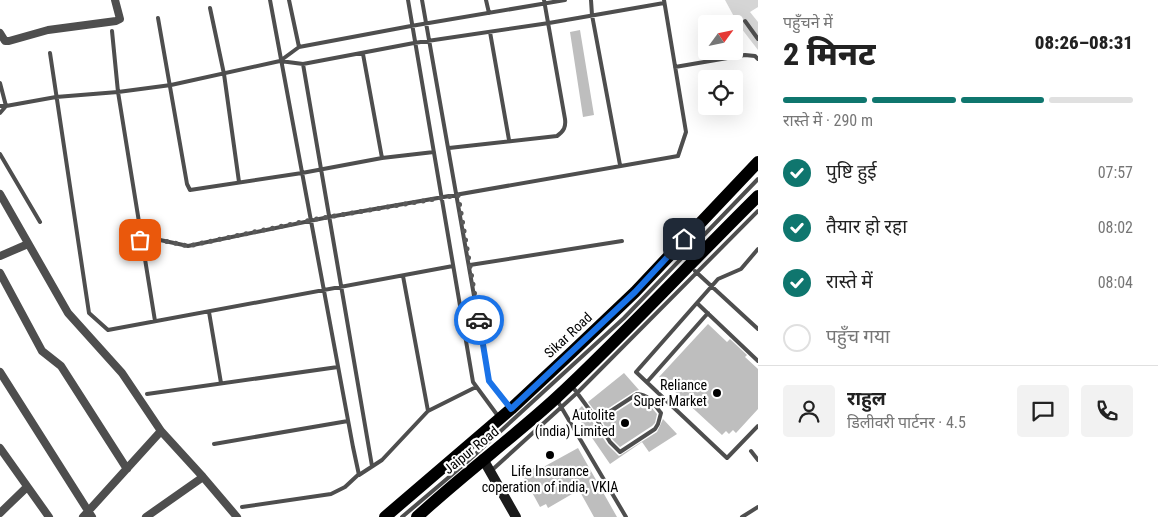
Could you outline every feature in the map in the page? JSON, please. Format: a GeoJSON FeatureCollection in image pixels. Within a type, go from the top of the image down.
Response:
{"type":"FeatureCollection","features":[{"type":"Feature","properties":{"kind":"main road","name":"Sikar Road"},"geometry":{"type":"LineString","coordinates":[[385,517],[511,409],[635,292],[758,162]]}},
{"type":"Feature","properties":{"kind":"main road","name":"Jaipur Road"},"geometry":{"type":"LineString","coordinates":[[417,517],[483,459],[559,403],[622,335],[693,270],[758,196]]}},
{"type":"Feature","properties":{"kind":"street"},"geometry":{"type":"LineString","coordinates":[[0,34],[5,41],[9,41],[48,30],[116,21],[120,19],[115,0]]}},
{"type":"Feature","properties":{"kind":"street"},"geometry":{"type":"LineString","coordinates":[[0,194],[68,313],[122,373],[161,432],[237,517]]}},
{"type":"Feature","properties":{"kind":"street"},"geometry":{"type":"LineString","coordinates":[[0,256],[28,244]]}},
{"type":"Feature","properties":{"kind":"street"},"geometry":{"type":"LineString","coordinates":[[0,273],[42,351],[60,366],[127,469]]}},
{"type":"Feature","properties":{"kind":"street"},"geometry":{"type":"LineString","coordinates":[[0,372],[88,515],[161,432]]}},
{"type":"Feature","properties":{"kind":"street"},"geometry":{"type":"LineString","coordinates":[[0,448],[49,517]]}},
{"type":"Feature","properties":{"kind":"street"},"geometry":{"type":"LineString","coordinates":[[483,459],[516,517]]}},
{"type":"Feature","properties":{"kind":"street"},"geometry":{"type":"LineString","coordinates":[[146,517],[203,477]]}},
{"type":"Feature","properties":{"kind":"street"},"geometry":{"type":"LineString","coordinates":[[0,513],[27,486]]}},
{"type":"Feature","properties":{"kind":"lane"},"geometry":{"type":"LineString","coordinates":[[270,0],[359,474]]}},
{"type":"Feature","properties":{"kind":"lane"},"geometry":{"type":"LineString","coordinates":[[289,0],[299,47]]}},
{"type":"Feature","properties":{"kind":"lane"},"geometry":{"type":"LineString","coordinates":[[408,0],[474,382],[500,418]]}},
{"type":"Feature","properties":{"kind":"lane"},"geometry":{"type":"LineString","coordinates":[[422,0],[458,195],[489,381],[511,409]]}},
{"type":"Feature","properties":{"kind":"lane"},"geometry":{"type":"LineString","coordinates":[[486,0],[489,13]]}},
{"type":"Feature","properties":{"kind":"lane"},"geometry":{"type":"LineString","coordinates":[[280,61],[299,47],[544,2],[565,0]]}},
{"type":"Feature","properties":{"kind":"lane"},"geometry":{"type":"LineString","coordinates":[[591,0],[592,15],[620,165]]}},
{"type":"Feature","properties":{"kind":"lane"},"geometry":{"type":"LineString","coordinates":[[449,148],[557,136],[563,132],[566,126],[544,2]]}},
{"type":"Feature","properties":{"kind":"lane"},"geometry":{"type":"LineString","coordinates":[[0,106],[56,97],[171,85],[280,61],[303,64],[414,43],[549,24],[664,2],[686,132],[678,156],[311,220],[188,246],[160,240],[140,240]]}},
{"type":"Feature","properties":{"kind":"lane"},"geometry":{"type":"LineString","coordinates":[[210,8],[224,74],[239,182]]}},
{"type":"Feature","properties":{"kind":"lane"},"geometry":{"type":"LineString","coordinates":[[158,18],[188,188],[193,191],[382,158],[434,152]]}},
{"type":"Feature","properties":{"kind":"lane"},"geometry":{"type":"LineString","coordinates":[[745,21],[758,39]]}},
{"type":"Feature","properties":{"kind":"lane"},"geometry":{"type":"LineString","coordinates":[[112,31],[118,92],[140,240],[155,321]]}},
{"type":"Feature","properties":{"kind":"lane"},"geometry":{"type":"LineString","coordinates":[[490,32],[509,140]]}},
{"type":"Feature","properties":{"kind":"lane"},"geometry":{"type":"LineString","coordinates":[[50,53],[89,313],[108,330],[453,266]]}},
{"type":"Feature","properties":{"kind":"lane"},"geometry":{"type":"LineString","coordinates":[[363,54],[382,158]]}},
{"type":"Feature","properties":{"kind":"lane"},"geometry":{"type":"LineString","coordinates":[[675,67],[745,55],[755,56],[758,59]]}},
{"type":"Feature","properties":{"kind":"lane"},"geometry":{"type":"LineString","coordinates":[[303,64],[372,466]]}},
{"type":"Feature","properties":{"kind":"lane"},"geometry":{"type":"LineString","coordinates":[[0,83],[6,106]]}},
{"type":"Feature","properties":{"kind":"lane"},"geometry":{"type":"LineString","coordinates":[[0,113],[6,106]]}},
{"type":"Feature","properties":{"kind":"lane"},"geometry":{"type":"LineString","coordinates":[[0,154],[40,222]]}},
{"type":"Feature","properties":{"kind":"lane"},"geometry":{"type":"LineString","coordinates":[[402,517],[482,448],[624,318],[758,179]]}},
{"type":"Feature","properties":{"kind":"lane"},"geometry":{"type":"LineString","coordinates":[[758,211],[693,270],[758,329]]}},
{"type":"Feature","properties":{"kind":"lane"},"geometry":{"type":"LineString","coordinates":[[470,265],[622,241]]}},
{"type":"Feature","properties":{"kind":"lane"},"geometry":{"type":"LineString","coordinates":[[758,249],[741,268],[718,279],[698,304],[636,372],[727,458],[758,426]]}},
{"type":"Feature","properties":{"kind":"lane"},"geometry":{"type":"LineString","coordinates":[[403,276],[428,411]]}},
{"type":"Feature","properties":{"kind":"lane"},"geometry":{"type":"LineString","coordinates":[[698,304],[758,361]]}},
{"type":"Feature","properties":{"kind":"lane"},"geometry":{"type":"LineString","coordinates":[[209,312],[221,383]]}},
{"type":"Feature","properties":{"kind":"lane"},"geometry":{"type":"LineString","coordinates":[[647,382],[708,313]]}},
{"type":"Feature","properties":{"kind":"lane"},"geometry":{"type":"LineString","coordinates":[[147,394],[338,367]]}},
{"type":"Feature","properties":{"kind":"lane"},"geometry":{"type":"LineString","coordinates":[[242,507],[331,494],[346,487],[359,474],[382,460],[428,411],[476,387]]}},
{"type":"Feature","properties":{"kind":"lane"},"geometry":{"type":"LineString","coordinates":[[574,388],[610,442],[620,452],[655,429],[661,413],[651,399],[637,394],[597,420]]}},
{"type":"Feature","properties":{"kind":"lane"},"geometry":{"type":"LineString","coordinates":[[490,471],[559,403],[626,517]]}},
{"type":"Feature","properties":{"kind":"lane"},"geometry":{"type":"LineString","coordinates":[[214,444],[348,421]]}},
{"type":"Feature","properties":{"kind":"lane"},"geometry":{"type":"LineString","coordinates":[[751,451],[758,460]]}},
{"type":"Feature","properties":{"kind":"lane"},"geometry":{"type":"LineString","coordinates":[[742,517],[758,507]]}},
{"type":"Feature","properties":{"kind":"shaded area"},"geometry":{"type":"Polygon","coordinates":[[[725,0],[758,0],[758,7],[750,12],[758,22],[758,50],[743,30],[743,15],[733,15],[725,0]]]}},
{"type":"Feature","properties":{"kind":"building"},"geometry":{"type":"Polygon","coordinates":[[[580,30],[594,115],[583,117],[570,32],[580,30]]]}},
{"type":"Feature","properties":{"kind":"building","name":"Reliance Super Market"},"geometry":{"type":"Polygon","coordinates":[[[708,324],[727,342],[730,339],[747,355],[745,357],[758,369],[758,409],[736,433],[733,430],[729,434],[726,431],[722,435],[659,377],[708,324]]]}},
{"type":"Feature","properties":{"kind":"building"},"geometry":{"type":"Polygon","coordinates":[[[624,373],[639,390],[598,415],[588,402],[624,373]]]}},
{"type":"Feature","properties":{"kind":"building"},"geometry":{"type":"Polygon","coordinates":[[[638,398],[646,401],[657,414],[655,423],[620,447],[613,440],[602,421],[638,398]]]}},
{"type":"Feature","properties":{"kind":"building"},"geometry":{"type":"Polygon","coordinates":[[[582,406],[607,444],[619,456],[657,432],[663,419],[677,434],[649,452],[642,442],[610,464],[575,413],[582,406]]]}},
{"type":"Feature","properties":{"kind":"building"},"geometry":{"type":"Polygon","coordinates":[[[578,448],[617,517],[594,517],[579,490],[548,508],[546,504],[540,507],[522,474],[536,467],[538,470],[578,448]]]}},
{"type":"Feature","properties":{"kind":"way so far"},"geometry":{"type":"LineString","coordinates":[[140,240],[160,240],[188,246],[204,244],[311,220],[458,195],[479,320]]}},
{"type":"Feature","properties":{"kind":"place","name":"Reliance Super Market"},"geometry":{"type":"Point","coordinates":[717,393]}},
{"type":"Feature","properties":{"kind":"place","name":"Autolite (india) Limited"},"geometry":{"type":"Point","coordinates":[625,423]}},
{"type":"Feature","properties":{"kind":"place","name":"Life Insurance coperation of india, VKIA"},"geometry":{"type":"Point","coordinates":[550,455]}},
{"type":"Feature","properties":{"kind":"route"},"geometry":{"type":"LineString","coordinates":[[479,320],[489,381],[511,409],[635,292],[684,239]]}}]}
